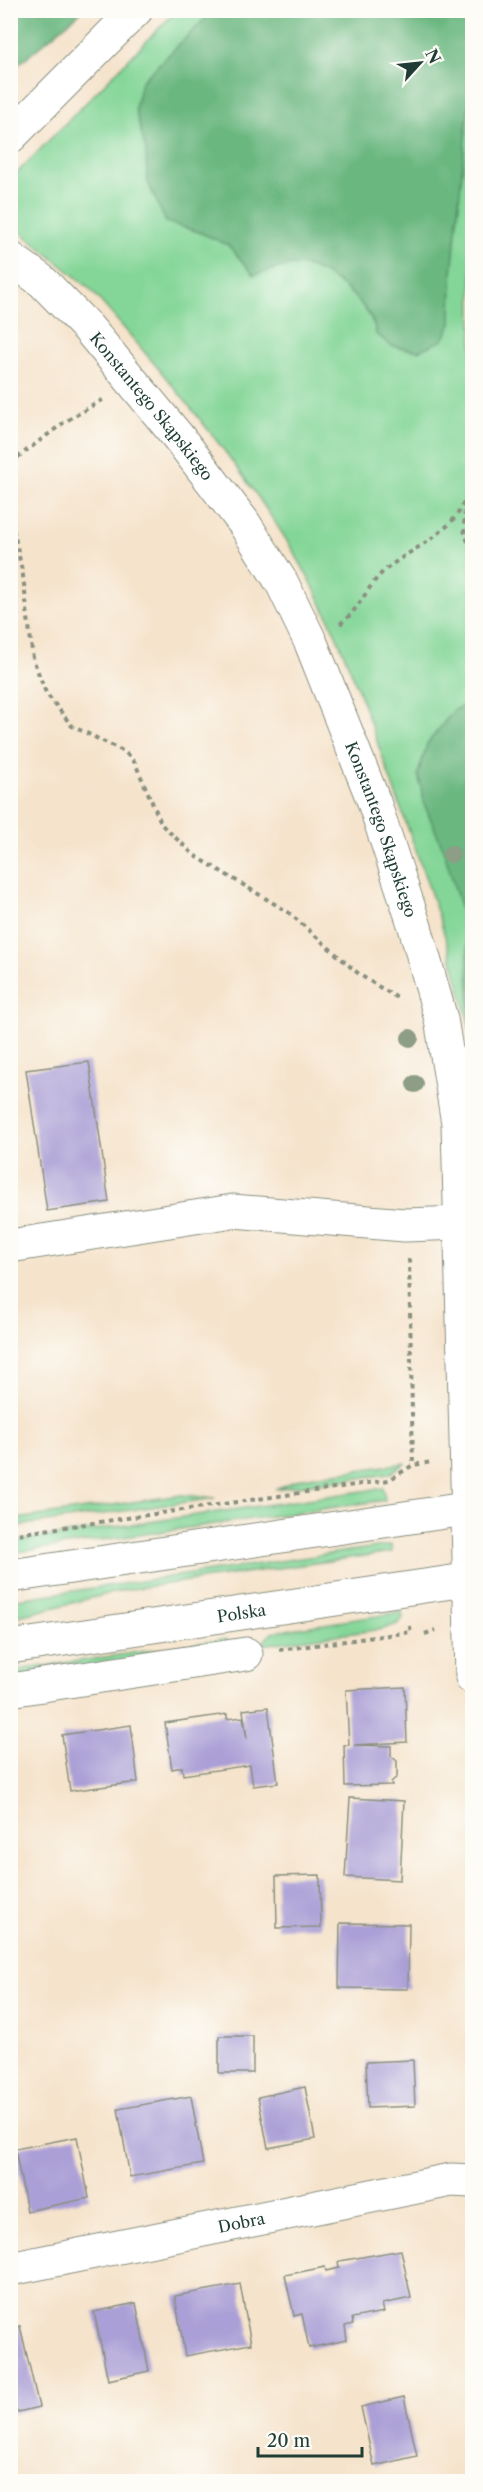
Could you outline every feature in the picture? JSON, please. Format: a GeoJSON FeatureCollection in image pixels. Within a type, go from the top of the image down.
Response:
{"type":"FeatureCollection","features":[{"type":"Feature","properties":{"kind":"street"},"geometry":{"type":"LineString","coordinates":[[10,137],[135,10]]}},
{"type":"Feature","properties":{"kind":"street","name":"Konstantego Skąpskiego"},"geometry":{"type":"LineString","coordinates":[[10,258],[42,281],[88,328],[179,438],[244,523],[282,583],[311,643],[378,813],[415,927],[441,1019],[458,1123],[471,1508],[472,1677]]}},
{"type":"Feature","properties":{"kind":"street"},"geometry":{"type":"LineString","coordinates":[[10,1246],[233,1211],[405,1225],[461,1223]]}},
{"type":"Feature","properties":{"kind":"street"},"geometry":{"type":"LineString","coordinates":[[10,1576],[471,1508]]}},
{"type":"Feature","properties":{"kind":"street","name":"Polska"},"geometry":{"type":"LineString","coordinates":[[10,1647],[471,1579]]}},
{"type":"Feature","properties":{"kind":"street"},"geometry":{"type":"LineString","coordinates":[[10,1690],[247,1662],[254,1611]]}},
{"type":"Feature","properties":{"kind":"street","name":"Dobra"},"geometry":{"type":"LineString","coordinates":[[10,2269],[450,2180],[472,2181]]}},
{"type":"Feature","properties":{"kind":"path"},"geometry":{"type":"LineString","coordinates":[[10,464],[66,422],[112,394]]}},
{"type":"Feature","properties":{"kind":"path"},"geometry":{"type":"LineString","coordinates":[[472,435],[464,530],[472,554]]}},
{"type":"Feature","properties":{"kind":"path"},"geometry":{"type":"LineString","coordinates":[[311,643],[355,612],[376,579],[399,558],[442,530],[465,502]]}},
{"type":"Feature","properties":{"kind":"path"},"geometry":{"type":"LineString","coordinates":[[10,512],[23,576],[33,659],[46,693],[72,726],[125,752],[135,763],[162,825],[194,855],[288,912],[360,975],[408,1004]]}},
{"type":"Feature","properties":{"kind":"path"},"geometry":{"type":"LineString","coordinates":[[10,1535],[389,1480],[406,1471],[413,1465],[409,1241],[405,1225]]}},
{"type":"Feature","properties":{"kind":"path"},"geometry":{"type":"LineString","coordinates":[[247,1662],[411,1632]]}},
{"type":"Feature","properties":{"kind":"green space"},"geometry":{"type":"Polygon","coordinates":[[[11,10],[82,10],[82,11],[11,71],[11,10]]]}},
{"type":"Feature","properties":{"kind":"green space"},"geometry":{"type":"Polygon","coordinates":[[[176,11],[472,11],[472,1039],[457,976],[438,914],[351,670],[311,582],[275,522],[184,399],[89,288],[11,224],[11,179],[176,11]]]}},
{"type":"Feature","properties":{"kind":"green space"},"geometry":{"type":"Polygon","coordinates":[[[213,11],[472,11],[472,69],[452,274],[451,324],[443,340],[418,351],[392,346],[376,334],[367,311],[357,300],[346,289],[320,271],[295,265],[254,275],[228,245],[199,232],[166,222],[147,180],[146,150],[135,109],[141,82],[213,11]]]}},
{"type":"Feature","properties":{"kind":"green space"},"geometry":{"type":"Polygon","coordinates":[[[472,701],[472,1039],[467,930],[443,848],[425,806],[418,774],[427,744],[453,711],[472,701]]]}},
{"type":"Feature","properties":{"kind":"green space"},"geometry":{"type":"Polygon","coordinates":[[[406,1463],[389,1474],[275,1489],[302,1478],[406,1463]]]}},
{"type":"Feature","properties":{"kind":"green space"},"geometry":{"type":"Polygon","coordinates":[[[383,1488],[385,1500],[11,1553],[11,1542],[383,1488]]]}},
{"type":"Feature","properties":{"kind":"green space"},"geometry":{"type":"Polygon","coordinates":[[[181,1495],[215,1498],[11,1527],[11,1520],[181,1495]]]}},
{"type":"Feature","properties":{"kind":"green space"},"geometry":{"type":"Polygon","coordinates":[[[391,1545],[392,1552],[124,1590],[11,1618],[11,1600],[391,1545]]]}},
{"type":"Feature","properties":{"kind":"green space"},"geometry":{"type":"Polygon","coordinates":[[[402,1612],[403,1618],[397,1624],[383,1629],[261,1645],[272,1632],[402,1612]]]}},
{"type":"Feature","properties":{"kind":"green space"},"geometry":{"type":"Polygon","coordinates":[[[227,1639],[228,1647],[11,1679],[11,1671],[227,1639]]]}},
{"type":"Feature","properties":{"kind":"building"},"geometry":{"type":"Polygon","coordinates":[[[89,1062],[109,1202],[47,1211],[26,1070],[89,1062]]]}},
{"type":"Feature","properties":{"kind":"building"},"geometry":{"type":"Polygon","coordinates":[[[405,1687],[407,1742],[354,1745],[391,1746],[391,1756],[397,1761],[397,1777],[391,1782],[392,1785],[345,1786],[344,1745],[349,1745],[346,1690],[405,1687]]]}},
{"type":"Feature","properties":{"kind":"building"},"geometry":{"type":"Polygon","coordinates":[[[268,1707],[278,1783],[253,1786],[250,1765],[183,1775],[182,1767],[172,1769],[165,1723],[227,1714],[227,1719],[243,1717],[247,1739],[243,1710],[268,1707]]]}},
{"type":"Feature","properties":{"kind":"building"},"geometry":{"type":"Polygon","coordinates":[[[131,1725],[138,1782],[70,1791],[62,1735],[131,1725]]]}},
{"type":"Feature","properties":{"kind":"building"},"geometry":{"type":"Polygon","coordinates":[[[350,1798],[404,1801],[400,1880],[345,1877],[350,1798]]]}},
{"type":"Feature","properties":{"kind":"building"},"geometry":{"type":"Polygon","coordinates":[[[320,1875],[321,1927],[277,1928],[276,1876],[320,1875]]]}},
{"type":"Feature","properties":{"kind":"building"},"geometry":{"type":"Polygon","coordinates":[[[340,1923],[409,1924],[408,1989],[339,1988],[340,1923]]]}},
{"type":"Feature","properties":{"kind":"building"},"geometry":{"type":"Polygon","coordinates":[[[219,2036],[253,2036],[253,2073],[219,2073],[219,2036]]]}},
{"type":"Feature","properties":{"kind":"building"},"geometry":{"type":"Polygon","coordinates":[[[413,2060],[415,2106],[368,2108],[366,2062],[413,2060]]]}},
{"type":"Feature","properties":{"kind":"building"},"geometry":{"type":"Polygon","coordinates":[[[305,2087],[315,2139],[268,2148],[258,2097],[305,2087]]]}},
{"type":"Feature","properties":{"kind":"building"},"geometry":{"type":"Polygon","coordinates":[[[191,2096],[203,2164],[130,2177],[118,2109],[191,2096]]]}},
{"type":"Feature","properties":{"kind":"building"},"geometry":{"type":"Polygon","coordinates":[[[77,2137],[89,2198],[27,2211],[15,2149],[77,2137]]]}},
{"type":"Feature","properties":{"kind":"building"},"geometry":{"type":"Polygon","coordinates":[[[401,2250],[411,2298],[382,2304],[384,2312],[352,2318],[353,2324],[345,2326],[347,2340],[309,2348],[302,2314],[294,2316],[285,2275],[325,2267],[326,2271],[339,2268],[338,2262],[340,2261],[401,2250]]]}},
{"type":"Feature","properties":{"kind":"building"},"geometry":{"type":"Polygon","coordinates":[[[240,2284],[251,2344],[185,2356],[175,2296],[240,2284]]]}},
{"type":"Feature","properties":{"kind":"building"},"geometry":{"type":"Polygon","coordinates":[[[136,2303],[149,2371],[108,2380],[94,2312],[136,2303]]]}},
{"type":"Feature","properties":{"kind":"building"},"geometry":{"type":"Polygon","coordinates":[[[20,2326],[39,2407],[10,2414],[10,2328],[20,2326]]]}},
{"type":"Feature","properties":{"kind":"building"},"geometry":{"type":"Polygon","coordinates":[[[404,2397],[417,2456],[374,2466],[361,2407],[404,2397]]]}}]}
